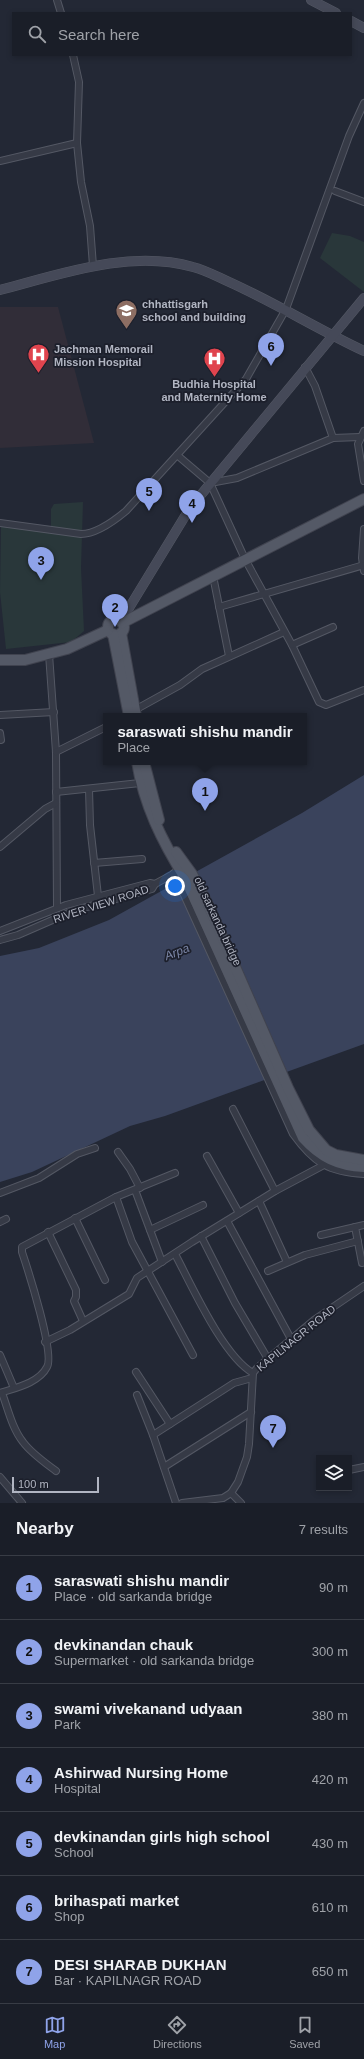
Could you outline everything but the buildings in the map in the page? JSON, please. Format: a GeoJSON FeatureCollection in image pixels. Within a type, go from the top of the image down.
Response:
{"type":"FeatureCollection","features":[{"type":"Feature","properties":{"kind":"main road"},"geometry":{"type":"LineString","coordinates":[[0,660],[25,660],[49,654],[67,649],[117,628],[245,559],[364,499]]}},
{"type":"Feature","properties":{"kind":"main road"},"geometry":{"type":"LineString","coordinates":[[117,628],[131,713]]}},
{"type":"Feature","properties":{"kind":"main road","name":"old sarkanda bridge"},"geometry":{"type":"LineString","coordinates":[[137,765],[140,784],[147,807],[163,841],[183,874],[284,1089]]}},
{"type":"Feature","properties":{"kind":"main road"},"geometry":{"type":"LineString","coordinates":[[145,765],[159,819],[183,874]]}},
{"type":"Feature","properties":{"kind":"main road"},"geometry":{"type":"LineString","coordinates":[[284,1089],[319,1144],[336,1155],[364,1160]]}},
{"type":"Feature","properties":{"kind":"main road"},"geometry":{"type":"LineString","coordinates":[[284,1089],[296,1126],[311,1147],[324,1157],[338,1163],[364,1167]]}},
{"type":"Feature","properties":{"kind":"street"},"geometry":{"type":"LineString","coordinates":[[57,0],[61,12]]}},
{"type":"Feature","properties":{"kind":"street"},"geometry":{"type":"LineString","coordinates":[[311,0],[334,12]]}},
{"type":"Feature","properties":{"kind":"street"},"geometry":{"type":"LineString","coordinates":[[352,22],[364,28]]}},
{"type":"Feature","properties":{"kind":"street"},"geometry":{"type":"LineString","coordinates":[[73,56],[79,82],[77,143],[81,182],[90,226],[93,266]]}},
{"type":"Feature","properties":{"kind":"street"},"geometry":{"type":"LineString","coordinates":[[0,523],[77,534],[92,532],[107,525],[126,511],[243,384],[286,309],[349,136],[364,104]]}},
{"type":"Feature","properties":{"kind":"street"},"geometry":{"type":"LineString","coordinates":[[0,161],[77,143]]}},
{"type":"Feature","properties":{"kind":"street"},"geometry":{"type":"LineString","coordinates":[[335,192],[364,202]]}},
{"type":"Feature","properties":{"kind":"street"},"geometry":{"type":"LineString","coordinates":[[0,290],[93,266],[147,261],[194,267],[286,309],[331,336],[364,351]]}},
{"type":"Feature","properties":{"kind":"street"},"geometry":{"type":"LineString","coordinates":[[117,628],[190,508],[364,298]]}},
{"type":"Feature","properties":{"kind":"street"},"geometry":{"type":"LineString","coordinates":[[306,367],[315,386],[333,438]]}},
{"type":"Feature","properties":{"kind":"street"},"geometry":{"type":"LineString","coordinates":[[364,431],[360,437],[358,448],[364,481]]}},
{"type":"Feature","properties":{"kind":"street"},"geometry":{"type":"LineString","coordinates":[[210,483],[237,478],[333,438],[360,437]]}},
{"type":"Feature","properties":{"kind":"street"},"geometry":{"type":"LineString","coordinates":[[177,455],[210,483],[245,559],[292,645],[321,704],[326,705],[364,690]]}},
{"type":"Feature","properties":{"kind":"street"},"geometry":{"type":"LineString","coordinates":[[220,607],[263,593],[364,567],[364,529]]}},
{"type":"Feature","properties":{"kind":"street"},"geometry":{"type":"LineString","coordinates":[[213,576],[229,656]]}},
{"type":"Feature","properties":{"kind":"street"},"geometry":{"type":"LineString","coordinates":[[292,645],[333,627]]}},
{"type":"Feature","properties":{"kind":"street"},"geometry":{"type":"LineString","coordinates":[[133,713],[180,685],[202,669],[284,632]]}},
{"type":"Feature","properties":{"kind":"street"},"geometry":{"type":"LineString","coordinates":[[49,654],[56,752],[57,908]]}},
{"type":"Feature","properties":{"kind":"street"},"geometry":{"type":"LineString","coordinates":[[0,715],[54,712]]}},
{"type":"Feature","properties":{"kind":"street"},"geometry":{"type":"LineString","coordinates":[[56,752],[103,728]]}},
{"type":"Feature","properties":{"kind":"street"},"geometry":{"type":"LineString","coordinates":[[0,733],[1,740]]}},
{"type":"Feature","properties":{"kind":"street"},"geometry":{"type":"LineString","coordinates":[[56,792],[140,784]]}},
{"type":"Feature","properties":{"kind":"street"},"geometry":{"type":"LineString","coordinates":[[89,789],[90,818],[98,896]]}},
{"type":"Feature","properties":{"kind":"street"},"geometry":{"type":"LineString","coordinates":[[0,847],[45,809],[56,803]]}},
{"type":"Feature","properties":{"kind":"street"},"geometry":{"type":"LineString","coordinates":[[94,863],[142,859]]}},
{"type":"Feature","properties":{"kind":"street"},"geometry":{"type":"LineString","coordinates":[[183,874],[293,1134],[302,1147],[322,1166],[347,1173],[364,1174]]}},
{"type":"Feature","properties":{"kind":"street","name":"RIVER VIEW ROAD"},"geometry":{"type":"LineString","coordinates":[[0,931],[57,908],[150,883],[155,884],[183,874]]}},
{"type":"Feature","properties":{"kind":"street","name":"RIVER VIEW ROAD"},"geometry":{"type":"LineString","coordinates":[[0,940],[18,935],[73,911],[152,889],[155,884]]}},
{"type":"Feature","properties":{"kind":"street"},"geometry":{"type":"LineString","coordinates":[[233,1109],[275,1191]]}},
{"type":"Feature","properties":{"kind":"street"},"geometry":{"type":"LineString","coordinates":[[0,1193],[39,1178],[77,1154],[95,1148]]}},
{"type":"Feature","properties":{"kind":"street"},"geometry":{"type":"LineString","coordinates":[[118,1152],[130,1169],[162,1262]]}},
{"type":"Feature","properties":{"kind":"street"},"geometry":{"type":"LineString","coordinates":[[206,1156],[239,1213]]}},
{"type":"Feature","properties":{"kind":"street"},"geometry":{"type":"LineString","coordinates":[[45,1342],[70,1330],[129,1294],[137,1278],[201,1236],[275,1191],[322,1166]]}},
{"type":"Feature","properties":{"kind":"street"},"geometry":{"type":"LineString","coordinates":[[56,1471],[32,1452],[22,1441],[1,1393],[34,1380],[48,1367],[49,1357],[38,1298],[22,1249],[25,1245],[48,1232],[116,1197],[175,1173]]}},
{"type":"Feature","properties":{"kind":"street"},"geometry":{"type":"LineString","coordinates":[[116,1197],[132,1242],[193,1355]]}},
{"type":"Feature","properties":{"kind":"street"},"geometry":{"type":"LineString","coordinates":[[260,1201],[287,1262]]}},
{"type":"Feature","properties":{"kind":"street"},"geometry":{"type":"LineString","coordinates":[[150,1230],[203,1205]]}},
{"type":"Feature","properties":{"kind":"street"},"geometry":{"type":"LineString","coordinates":[[74,1218],[105,1280]]}},
{"type":"Feature","properties":{"kind":"street"},"geometry":{"type":"LineString","coordinates":[[227,1221],[292,1339]]}},
{"type":"Feature","properties":{"kind":"street"},"geometry":{"type":"LineString","coordinates":[[321,1235],[364,1225]]}},
{"type":"Feature","properties":{"kind":"street"},"geometry":{"type":"LineString","coordinates":[[355,1227],[362,1263]]}},
{"type":"Feature","properties":{"kind":"street"},"geometry":{"type":"LineString","coordinates":[[48,1232],[76,1290],[76,1297],[74,1301],[83,1321]]}},
{"type":"Feature","properties":{"kind":"street"},"geometry":{"type":"LineString","coordinates":[[201,1236],[236,1303],[268,1359]]}},
{"type":"Feature","properties":{"kind":"street"},"geometry":{"type":"LineString","coordinates":[[268,1271],[305,1255],[358,1241]]}},
{"type":"Feature","properties":{"kind":"street"},"geometry":{"type":"LineString","coordinates":[[153,1435],[234,1383],[253,1376],[239,1362],[217,1331],[175,1254]]}},
{"type":"Feature","properties":{"kind":"street","name":"KAPILNAGR ROAD"},"geometry":{"type":"LineString","coordinates":[[182,1503],[224,1500],[231,1493],[238,1482],[247,1457],[252,1412],[253,1376],[268,1359],[314,1320],[364,1286]]}},
{"type":"Feature","properties":{"kind":"street"},"geometry":{"type":"LineString","coordinates":[[0,1355],[14,1388]]}},
{"type":"Feature","properties":{"kind":"street"},"geometry":{"type":"LineString","coordinates":[[136,1372],[170,1424]]}},
{"type":"Feature","properties":{"kind":"street"},"geometry":{"type":"LineString","coordinates":[[136,1395],[153,1435],[176,1503]]}},
{"type":"Feature","properties":{"kind":"street"},"geometry":{"type":"LineString","coordinates":[[164,1467],[252,1412]]}},
{"type":"Feature","properties":{"kind":"street"},"geometry":{"type":"LineString","coordinates":[[352,1469],[364,1467]]}},
{"type":"Feature","properties":{"kind":"street"},"geometry":{"type":"LineString","coordinates":[[0,1477],[22,1503]]}},
{"type":"Feature","properties":{"kind":"street"},"geometry":{"type":"LineString","coordinates":[[231,1493],[242,1503]]}},
{"type":"Feature","properties":{"kind":"shaded area"},"geometry":{"type":"Polygon","coordinates":[[[332,233],[350,236],[364,242],[364,292],[320,258],[332,233]]]}},
{"type":"Feature","properties":{"kind":"shaded area","name":"Jachman Memorail Mission Hospital"},"geometry":{"type":"Polygon","coordinates":[[[0,307],[58,307],[94,443],[0,448],[0,307]]]}},
{"type":"Feature","properties":{"kind":"shaded area"},"geometry":{"type":"Polygon","coordinates":[[[83,502],[81,568],[84,631],[71,642],[6,649],[0,592],[1,524],[51,526],[51,509],[54,504],[83,502]]]}},
{"type":"Feature","properties":{"kind":"water","name":"Arpa"},"geometry":{"type":"Polygon","coordinates":[[[364,775],[364,1044],[165,1116],[130,1126],[32,1172],[0,1182],[0,956],[39,948],[109,920],[302,813],[364,775]]]}},
{"type":"Feature","properties":{"kind":"place","name":"chhattisgarh school and building"},"geometry":{"type":"Point","coordinates":[127,330]}},
{"type":"Feature","properties":{"kind":"place","name":"brihaspati market"},"geometry":{"type":"Point","coordinates":[271,366]}},
{"type":"Feature","properties":{"kind":"place","name":"Jachman Memorail Mission Hospital"},"geometry":{"type":"Point","coordinates":[38,374]}},
{"type":"Feature","properties":{"kind":"place","name":"Budhia Hospital and Maternity Home"},"geometry":{"type":"Point","coordinates":[214,378]}},
{"type":"Feature","properties":{"kind":"place","name":"devkinandan girls high school"},"geometry":{"type":"Point","coordinates":[149,511]}},
{"type":"Feature","properties":{"kind":"place","name":"Ashirwad Nursing Home"},"geometry":{"type":"Point","coordinates":[192,523]}},
{"type":"Feature","properties":{"kind":"place","name":"swami vivekanand udyaan"},"geometry":{"type":"Point","coordinates":[41,580]}},
{"type":"Feature","properties":{"kind":"place","name":"devkinandan chauk"},"geometry":{"type":"Point","coordinates":[115,627]}},
{"type":"Feature","properties":{"kind":"place","name":"saraswati shishu mandir"},"geometry":{"type":"Point","coordinates":[205,811]}},
{"type":"Feature","properties":{"kind":"place","name":"DESI SHARAB DUKHAN"},"geometry":{"type":"Point","coordinates":[273,1448]}}]}
